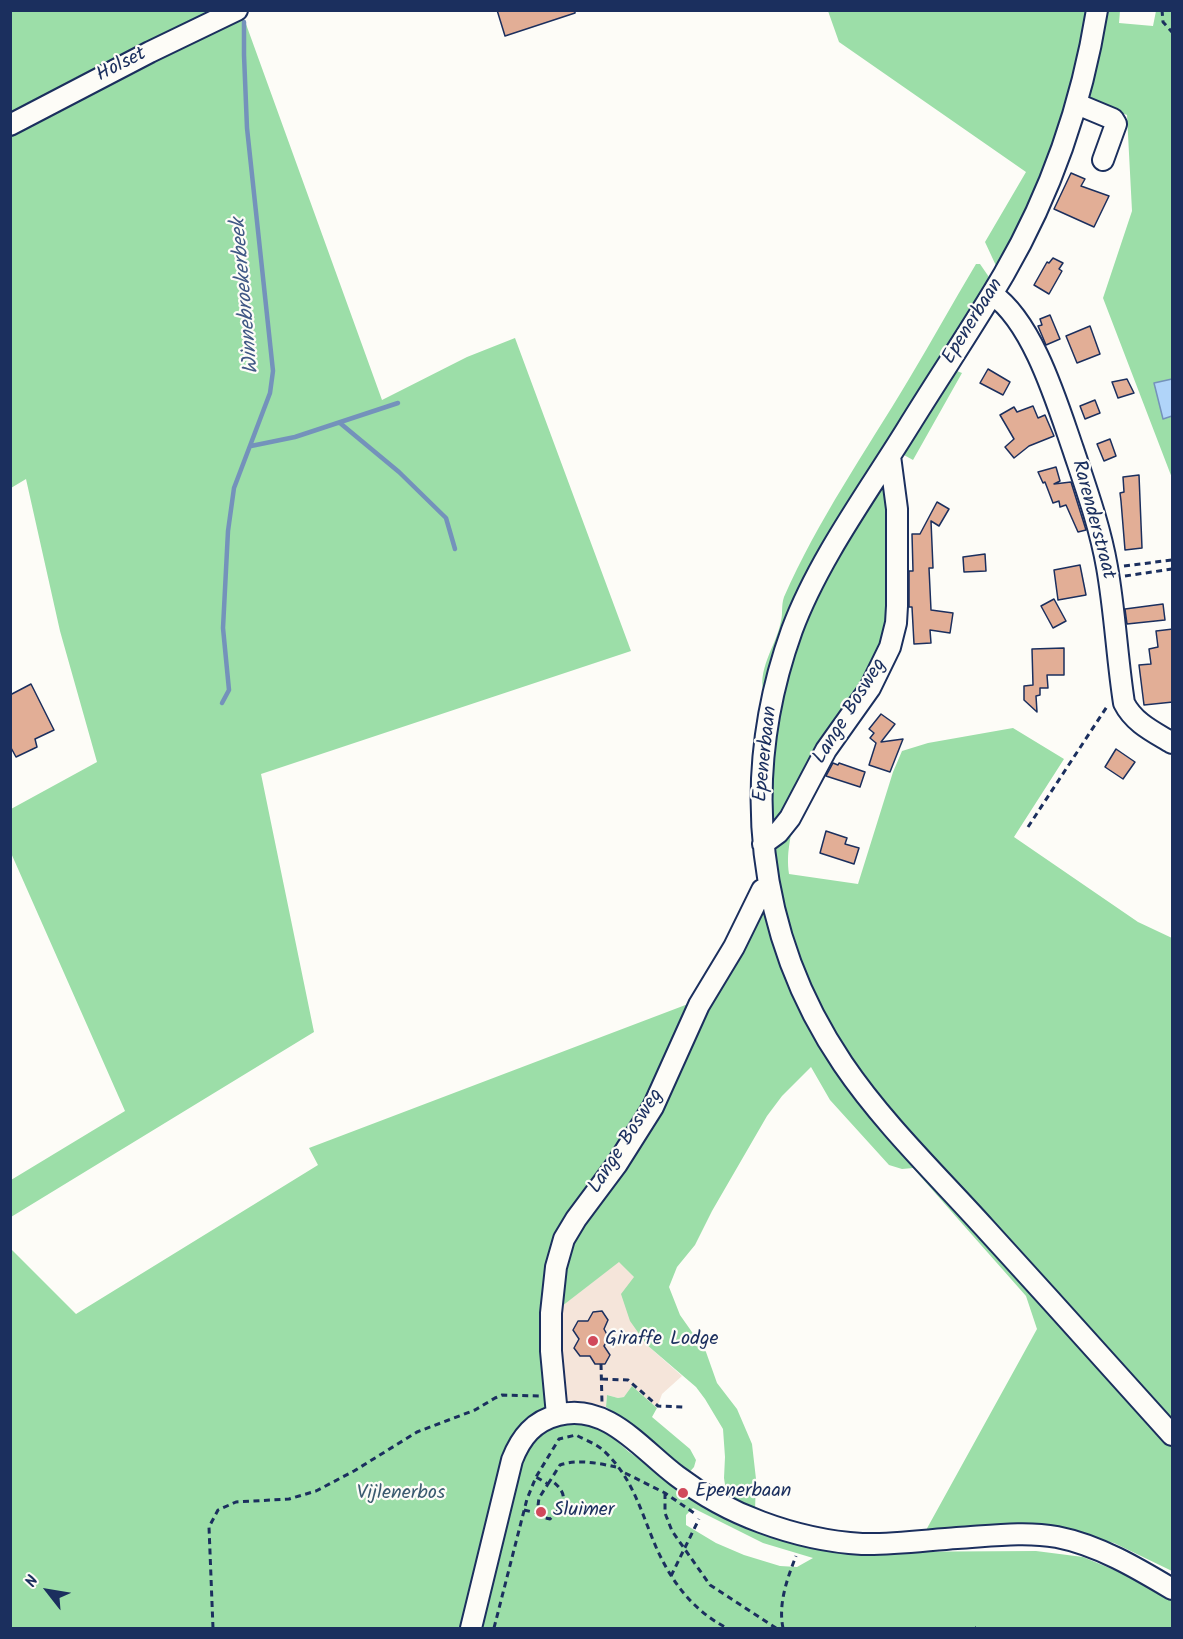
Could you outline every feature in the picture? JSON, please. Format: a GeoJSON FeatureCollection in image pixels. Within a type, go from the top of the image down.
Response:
{"type":"FeatureCollection","features":[{"type":"Feature","properties":{"kind":"street","name":"Holset"},"geometry":{"type":"LineString","coordinates":[[10,125],[150,52],[237,10]]}},
{"type":"Feature","properties":{"kind":"street","name":"Epenerbaan"},"geometry":{"type":"LineString","coordinates":[[1096,10],[1077,104],[1055,165],[1033,216],[992,294],[818,573],[797,618],[771,701],[763,750],[761,799],[764,844],[776,918],[794,971],[819,1024],[843,1065],[892,1126],[1173,1436]]}},
{"type":"Feature","properties":{"kind":"street"},"geometry":{"type":"LineString","coordinates":[[1077,104],[1113,118],[1116,124],[1103,160]]}},
{"type":"Feature","properties":{"kind":"street","name":"Rarenderstraat"},"geometry":{"type":"LineString","coordinates":[[992,294],[1008,308],[1021,326],[1049,381],[1092,505],[1108,573],[1124,703],[1133,717],[1173,743]]}},
{"type":"Feature","properties":{"kind":"street","name":"Lange Bosweg"},"geometry":{"type":"LineString","coordinates":[[764,844],[778,833],[789,818],[826,750],[870,688],[890,647],[896,623],[897,606],[897,509],[890,456]]}},
{"type":"Feature","properties":{"kind":"street","name":"Lange Bosweg"},"geometry":{"type":"LineString","coordinates":[[556,1406],[551,1313],[556,1267],[564,1239],[617,1164],[653,1107],[699,1005],[734,947],[757,898],[762,890],[770,888]]}},
{"type":"Feature","properties":{"kind":"street"},"geometry":{"type":"LineString","coordinates":[[471,1629],[512,1460],[525,1435],[556,1406],[601,1417],[612,1423],[677,1476],[709,1497],[751,1519],[779,1528],[819,1538],[864,1544],[1010,1535],[1056,1537],[1074,1541],[1114,1557],[1173,1589]]}},
{"type":"Feature","properties":{"kind":"path"},"geometry":{"type":"LineString","coordinates":[[1161,10],[1163,22],[1173,32]]}},
{"type":"Feature","properties":{"kind":"path"},"geometry":{"type":"LineString","coordinates":[[1108,573],[1173,560]]}},
{"type":"Feature","properties":{"kind":"path"},"geometry":{"type":"LineString","coordinates":[[1108,573],[1173,569]]}},
{"type":"Feature","properties":{"kind":"path"},"geometry":{"type":"LineString","coordinates":[[1028,827],[1121,686]]}},
{"type":"Feature","properties":{"kind":"path"},"geometry":{"type":"LineString","coordinates":[[601,1364],[601,1417]]}},
{"type":"Feature","properties":{"kind":"path"},"geometry":{"type":"LineString","coordinates":[[602,1379],[628,1380],[658,1406],[684,1407]]}},
{"type":"Feature","properties":{"kind":"path"},"geometry":{"type":"LineString","coordinates":[[213,1629],[209,1527],[218,1510],[236,1502],[289,1499],[316,1491],[354,1471],[417,1432],[475,1410],[502,1395],[556,1406]]}},
{"type":"Feature","properties":{"kind":"path"},"geometry":{"type":"LineString","coordinates":[[494,1629],[524,1510],[536,1477],[559,1439],[576,1435],[603,1449],[624,1472],[665,1493],[693,1513]]}},
{"type":"Feature","properties":{"kind":"path"},"geometry":{"type":"LineString","coordinates":[[537,1513],[539,1498],[560,1465],[568,1462],[618,1467]]}},
{"type":"Feature","properties":{"kind":"path"},"geometry":{"type":"LineString","coordinates":[[624,1472],[671,1576],[693,1604],[727,1629]]}},
{"type":"Feature","properties":{"kind":"path"},"geometry":{"type":"LineString","coordinates":[[524,1510],[550,1519],[563,1504],[564,1492],[561,1487],[536,1477]]}},
{"type":"Feature","properties":{"kind":"path"},"geometry":{"type":"LineString","coordinates":[[665,1493],[665,1514],[672,1532],[710,1585],[776,1629]]}},
{"type":"Feature","properties":{"kind":"path"},"geometry":{"type":"LineString","coordinates":[[671,1576],[699,1519]]}},
{"type":"Feature","properties":{"kind":"path"},"geometry":{"type":"LineString","coordinates":[[783,1629],[783,1599],[788,1575],[796,1556]]}},
{"type":"Feature","properties":{"kind":"shaded area"},"geometry":{"type":"Polygon","coordinates":[[[619,1261],[634,1277],[647,1345],[682,1376],[662,1394],[657,1408],[633,1387],[625,1397],[607,1395],[606,1407],[580,1401],[566,1402],[559,1388],[557,1310],[619,1261]]]}},
{"type":"Feature","properties":{"kind":"green space"},"geometry":{"type":"Polygon","coordinates":[[[11,10],[209,11],[71,80],[11,113],[11,10]]]}},
{"type":"Feature","properties":{"kind":"green space"},"geometry":{"type":"Polygon","coordinates":[[[828,11],[1092,11],[1083,63],[1044,180],[998,270],[985,242],[1026,172],[839,42],[828,11]]]}},
{"type":"Feature","properties":{"kind":"green space"},"geometry":{"type":"Polygon","coordinates":[[[1101,11],[1120,11],[1119,23],[1153,26],[1156,11],[1172,11],[1172,478],[1103,298],[1132,211],[1127,115],[1085,99],[1101,11]]]}},
{"type":"Feature","properties":{"kind":"green space"},"geometry":{"type":"Polygon","coordinates":[[[242,13],[382,400],[467,357],[515,338],[631,651],[261,774],[314,1032],[11,1217],[11,1180],[125,1111],[11,853],[11,809],[97,762],[60,631],[26,479],[11,488],[11,132],[242,13]]]}},
{"type":"Feature","properties":{"kind":"green space"},"geometry":{"type":"Polygon","coordinates":[[[976,264],[980,264],[991,280],[889,467],[894,602],[881,660],[781,820],[772,824],[763,678],[764,668],[782,618],[784,597],[827,513],[918,365],[976,264]]]}},
{"type":"Feature","properties":{"kind":"green space"},"geometry":{"type":"Polygon","coordinates":[[[957,371],[962,373],[913,460],[904,455],[957,371]]]}},
{"type":"Feature","properties":{"kind":"green space","name":"Vijlenerbos"},"geometry":{"type":"Polygon","coordinates":[[[1013,728],[1064,759],[1014,837],[1138,922],[1172,938],[1172,1571],[1114,1543],[1054,1530],[925,1532],[1037,1329],[1026,1296],[913,1168],[902,1169],[889,1165],[830,1100],[811,1067],[782,1096],[767,1116],[695,1245],[677,1267],[669,1287],[680,1315],[706,1352],[717,1383],[737,1409],[752,1444],[756,1479],[755,1511],[727,1498],[724,1478],[723,1429],[705,1399],[696,1387],[647,1345],[630,1321],[621,1294],[634,1277],[619,1262],[557,1310],[559,1388],[577,1418],[597,1424],[679,1491],[754,1529],[777,1538],[828,1548],[868,1552],[1036,1551],[1083,1557],[1136,1579],[1172,1600],[1172,1628],[11,1628],[10,1248],[76,1314],[318,1165],[309,1148],[696,1001],[732,928],[775,862],[777,841],[793,819],[788,852],[789,874],[858,884],[893,772],[902,751],[928,743],[1013,728]],[[693,1508],[686,1515],[686,1525],[716,1543],[744,1555],[780,1566],[797,1567],[813,1558],[763,1543],[693,1508]]]}},
{"type":"Feature","properties":{"kind":"green space"},"geometry":{"type":"Polygon","coordinates":[[[632,1386],[657,1408],[652,1417],[690,1449],[696,1460],[694,1467],[687,1475],[628,1422],[606,1407],[607,1395],[624,1397],[632,1386]]]}},
{"type":"Feature","properties":{"kind":"water"},"geometry":{"type":"Polygon","coordinates":[[[1172,379],[1172,416],[1163,419],[1154,383],[1172,379]]]}},
{"type":"Feature","properties":{"kind":"building"},"geometry":{"type":"Polygon","coordinates":[[[497,10],[575,10],[575,13],[505,36],[497,10]]]}},
{"type":"Feature","properties":{"kind":"building"},"geometry":{"type":"Polygon","coordinates":[[[1071,173],[1085,179],[1081,186],[1109,196],[1094,227],[1054,209],[1071,173]]]}},
{"type":"Feature","properties":{"kind":"building"},"geometry":{"type":"Polygon","coordinates":[[[1053,258],[1063,263],[1059,269],[1062,271],[1049,294],[1034,285],[1047,262],[1049,263],[1053,258]]]}},
{"type":"Feature","properties":{"kind":"building"},"geometry":{"type":"Polygon","coordinates":[[[1050,315],[1060,339],[1046,345],[1038,326],[1042,325],[1040,319],[1050,315]]]}},
{"type":"Feature","properties":{"kind":"building"},"geometry":{"type":"Polygon","coordinates":[[[1090,326],[1100,354],[1077,363],[1066,336],[1090,326]]]}},
{"type":"Feature","properties":{"kind":"building"},"geometry":{"type":"Polygon","coordinates":[[[988,369],[1010,382],[1003,395],[980,383],[988,369]]]}},
{"type":"Feature","properties":{"kind":"building"},"geometry":{"type":"Polygon","coordinates":[[[1127,379],[1134,393],[1118,398],[1112,382],[1127,379]]]}},
{"type":"Feature","properties":{"kind":"building"},"geometry":{"type":"Polygon","coordinates":[[[1095,400],[1100,413],[1085,419],[1080,406],[1095,400]]]}},
{"type":"Feature","properties":{"kind":"building"},"geometry":{"type":"Polygon","coordinates":[[[1033,406],[1038,418],[1045,415],[1054,436],[1029,446],[1014,458],[1005,447],[1014,439],[1000,415],[1014,407],[1017,412],[1033,406]]]}},
{"type":"Feature","properties":{"kind":"building"},"geometry":{"type":"Polygon","coordinates":[[[1110,439],[1116,456],[1104,461],[1097,444],[1110,439]]]}},
{"type":"Feature","properties":{"kind":"building"},"geometry":{"type":"Polygon","coordinates":[[[1056,467],[1060,481],[1054,484],[1071,482],[1086,530],[1078,532],[1066,505],[1060,507],[1059,501],[1053,503],[1045,482],[1043,483],[1038,472],[1056,467]]]}},
{"type":"Feature","properties":{"kind":"building"},"geometry":{"type":"Polygon","coordinates":[[[1139,475],[1142,548],[1125,550],[1120,493],[1124,492],[1123,477],[1139,475]]]}},
{"type":"Feature","properties":{"kind":"building"},"geometry":{"type":"Polygon","coordinates":[[[937,502],[949,509],[939,526],[931,521],[933,568],[929,568],[931,610],[953,613],[950,633],[930,630],[931,643],[914,644],[912,607],[909,607],[909,571],[913,571],[912,534],[920,534],[937,502]]]}},
{"type":"Feature","properties":{"kind":"building"},"geometry":{"type":"Polygon","coordinates":[[[985,554],[986,571],[964,572],[963,557],[985,554]]]}},
{"type":"Feature","properties":{"kind":"building"},"geometry":{"type":"Polygon","coordinates":[[[1080,565],[1086,595],[1058,600],[1054,570],[1080,565]]]}},
{"type":"Feature","properties":{"kind":"building"},"geometry":{"type":"Polygon","coordinates":[[[1054,599],[1066,621],[1053,628],[1041,606],[1054,599]]]}},
{"type":"Feature","properties":{"kind":"building"},"geometry":{"type":"Polygon","coordinates":[[[1163,604],[1165,620],[1127,624],[1125,609],[1163,604]]]}},
{"type":"Feature","properties":{"kind":"building"},"geometry":{"type":"Polygon","coordinates":[[[1173,629],[1173,702],[1144,705],[1139,665],[1151,664],[1149,649],[1158,647],[1156,631],[1173,629]]]}},
{"type":"Feature","properties":{"kind":"building"},"geometry":{"type":"Polygon","coordinates":[[[1064,648],[1064,675],[1047,675],[1048,688],[1040,688],[1040,695],[1036,696],[1037,712],[1024,700],[1024,686],[1033,685],[1032,649],[1064,648]]]}},
{"type":"Feature","properties":{"kind":"building"},"geometry":{"type":"Polygon","coordinates":[[[31,684],[54,730],[35,739],[37,747],[16,757],[10,746],[10,695],[31,684]]]}},
{"type":"Feature","properties":{"kind":"building"},"geometry":{"type":"Polygon","coordinates":[[[881,714],[895,724],[881,742],[903,739],[890,772],[869,765],[876,743],[870,738],[874,733],[869,729],[881,714]]]}},
{"type":"Feature","properties":{"kind":"building"},"geometry":{"type":"Polygon","coordinates":[[[1116,749],[1135,762],[1123,779],[1105,767],[1116,749]]]}},
{"type":"Feature","properties":{"kind":"building"},"geometry":{"type":"Polygon","coordinates":[[[833,763],[865,772],[860,787],[826,776],[833,763]]]}},
{"type":"Feature","properties":{"kind":"building"},"geometry":{"type":"Polygon","coordinates":[[[826,831],[847,838],[845,844],[859,848],[854,864],[820,853],[826,831]]]}},
{"type":"Feature","properties":{"kind":"building"},"geometry":{"type":"Polygon","coordinates":[[[602,1311],[608,1320],[604,1329],[609,1338],[604,1346],[610,1355],[605,1364],[595,1364],[590,1356],[580,1356],[574,1348],[579,1339],[573,1330],[578,1321],[588,1321],[593,1312],[602,1311]]]}},
{"type":"Feature","properties":{"kind":"waterway","name":"Winnebroekerbeek"},"geometry":{"type":"LineString","coordinates":[[222,703],[229,690],[223,628],[228,531],[234,488],[270,393],[273,371],[247,128],[244,22]]}},
{"type":"Feature","properties":{"kind":"waterway"},"geometry":{"type":"LineString","coordinates":[[251,446],[295,437],[398,403]]}},
{"type":"Feature","properties":{"kind":"waterway"},"geometry":{"type":"LineString","coordinates":[[340,423],[399,472],[446,518],[455,549]]}},
{"type":"Feature","properties":{"kind":"place","name":"Giraffe Lodge"},"geometry":{"type":"Point","coordinates":[593,1341]}},
{"type":"Feature","properties":{"kind":"place","name":"Epenerbaan"},"geometry":{"type":"Point","coordinates":[683,1493]}},
{"type":"Feature","properties":{"kind":"place","name":"Sluimer"},"geometry":{"type":"Point","coordinates":[541,1512]}}]}
